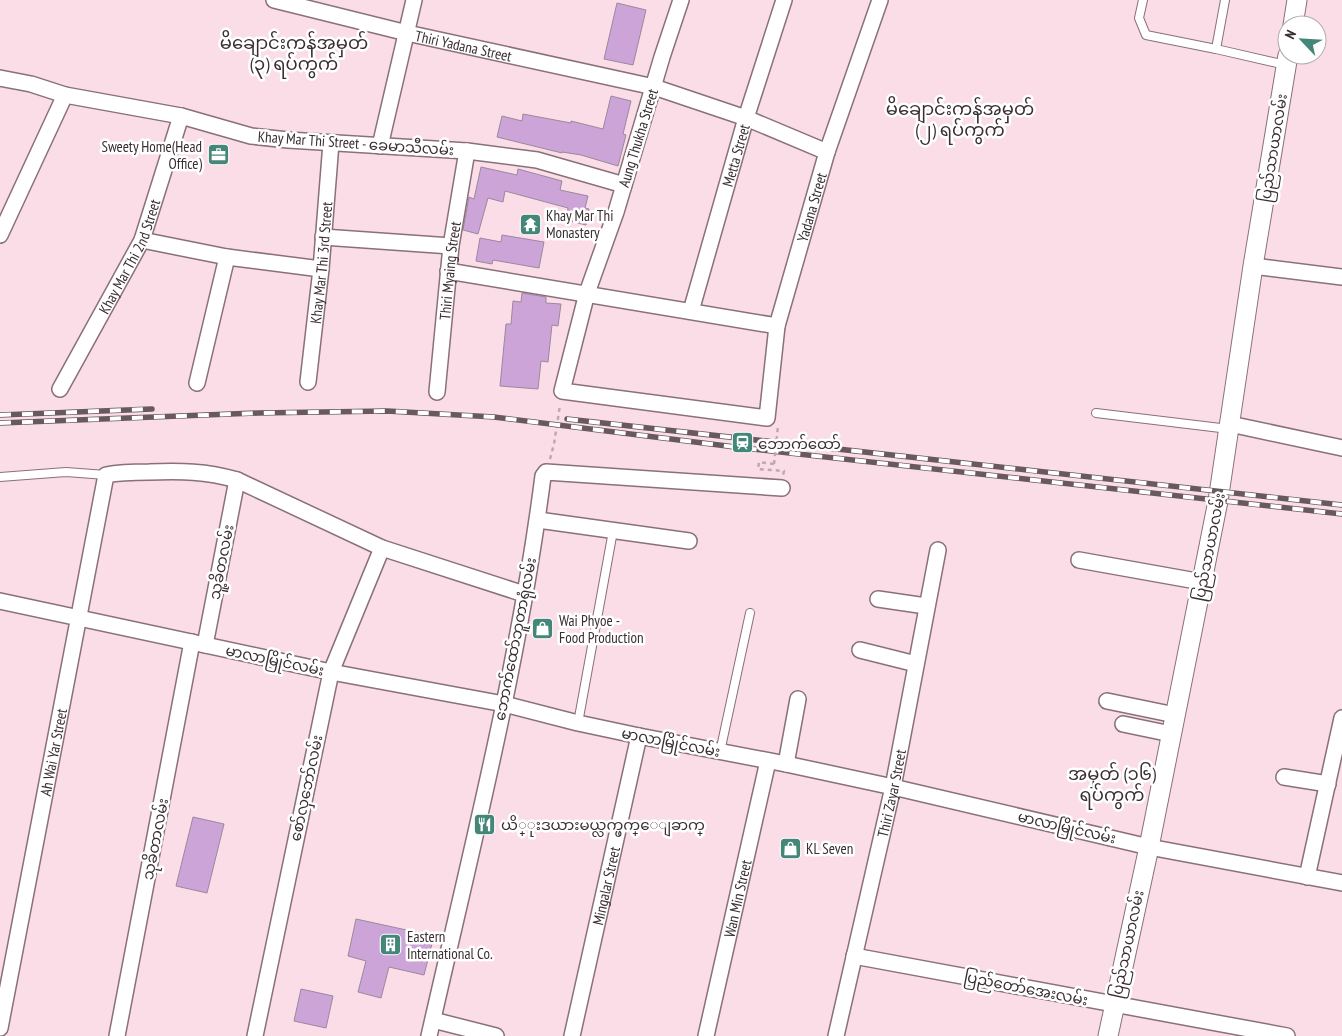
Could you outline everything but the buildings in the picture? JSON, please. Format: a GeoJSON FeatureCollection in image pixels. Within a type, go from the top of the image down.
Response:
{"type":"FeatureCollection","features":[{"type":"Feature","properties":{"kind":"street","name":"Thiri Yadana Street"},"geometry":{"type":"LineString","coordinates":[[274,0],[296,2],[407,33],[654,87],[746,118],[827,152]]}},
{"type":"Feature","properties":{"kind":"street"},"geometry":{"type":"LineString","coordinates":[[380,146],[414,0]]}},
{"type":"Feature","properties":{"kind":"street","name":"Aung Thukha Street"},"geometry":{"type":"LineString","coordinates":[[562,391],[587,294],[616,212],[681,0]]}},
{"type":"Feature","properties":{"kind":"street","name":"Metta Street"},"geometry":{"type":"LineString","coordinates":[[691,311],[746,118],[784,0]]}},
{"type":"Feature","properties":{"kind":"street","name":"Yadana Street"},"geometry":{"type":"LineString","coordinates":[[772,422],[777,326],[827,152],[880,0]]}},
{"type":"Feature","properties":{"kind":"street"},"geometry":{"type":"LineString","coordinates":[[1295,15],[1297,0]]}},
{"type":"Feature","properties":{"kind":"street","name":"ပြည်သာယာလမ်း"},"geometry":{"type":"LineString","coordinates":[[1108,1036],[1149,847],[1220,492],[1253,266],[1286,65]]}},
{"type":"Feature","properties":{"kind":"street","name":"Khay Mar Thi Street - ခေမာသီလမ်း"},"geometry":{"type":"LineString","coordinates":[[0,78],[31,84],[66,95],[181,116],[251,136],[467,151],[537,160],[624,185]]}},
{"type":"Feature","properties":{"kind":"street"},"geometry":{"type":"LineString","coordinates":[[0,235],[66,95]]}},
{"type":"Feature","properties":{"kind":"street","name":"Khay Mar Thi 2nd Street"},"geometry":{"type":"LineString","coordinates":[[60,389],[142,240],[181,116]]}},
{"type":"Feature","properties":{"kind":"street","name":"Khay Mar Thi 3rd Street"},"geometry":{"type":"LineString","coordinates":[[308,382],[321,269],[322,237],[331,143]]}},
{"type":"Feature","properties":{"kind":"street","name":"Thiri Myaing Street"},"geometry":{"type":"LineString","coordinates":[[438,392],[451,246],[467,151]]}},
{"type":"Feature","properties":{"kind":"street"},"geometry":{"type":"LineString","coordinates":[[322,237],[451,246]]}},
{"type":"Feature","properties":{"kind":"street"},"geometry":{"type":"LineString","coordinates":[[142,240],[227,256],[321,269]]}},
{"type":"Feature","properties":{"kind":"street"},"geometry":{"type":"LineString","coordinates":[[197,383],[227,256]]}},
{"type":"Feature","properties":{"kind":"street"},"geometry":{"type":"LineString","coordinates":[[1253,266],[1342,277]]}},
{"type":"Feature","properties":{"kind":"street"},"geometry":{"type":"LineString","coordinates":[[448,271],[777,326]]}},
{"type":"Feature","properties":{"kind":"street"},"geometry":{"type":"LineString","coordinates":[[562,391],[772,422]]}},
{"type":"Feature","properties":{"kind":"street"},"geometry":{"type":"LineString","coordinates":[[1230,426],[1342,448]]}},
{"type":"Feature","properties":{"kind":"street"},"geometry":{"type":"LineString","coordinates":[[106,475],[178,470],[214,474],[237,480],[382,548],[524,594]]}},
{"type":"Feature","properties":{"kind":"street"},"geometry":{"type":"LineString","coordinates":[[546,472],[782,488]]}},
{"type":"Feature","properties":{"kind":"street","name":"ဘောက်ထော်ဘူတာရုံလမ်း"},"geometry":{"type":"LineString","coordinates":[[429,1036],[504,704],[538,520],[543,476],[546,472]]}},
{"type":"Feature","properties":{"kind":"street","name":"Ah Wai Yar Street"},"geometry":{"type":"LineString","coordinates":[[0,1028],[106,475]]}},
{"type":"Feature","properties":{"kind":"street","name":"သူ့ခိတလမ်း"},"geometry":{"type":"LineString","coordinates":[[198,643],[237,480]]}},
{"type":"Feature","properties":{"kind":"street"},"geometry":{"type":"LineString","coordinates":[[538,520],[690,541]]}},
{"type":"Feature","properties":{"kind":"street","name":"စော်လှဘော်လမ်း"},"geometry":{"type":"LineString","coordinates":[[255,1036],[331,672],[382,548]]}},
{"type":"Feature","properties":{"kind":"street","name":"Thiri Zayar Street"},"geometry":{"type":"LineString","coordinates":[[836,1036],[892,787],[938,550]]}},
{"type":"Feature","properties":{"kind":"street"},"geometry":{"type":"LineString","coordinates":[[1079,560],[1202,582]]}},
{"type":"Feature","properties":{"kind":"street"},"geometry":{"type":"LineString","coordinates":[[878,599],[926,606]]}},
{"type":"Feature","properties":{"kind":"street","name":"မာလာမြိုင်လမ်း"},"geometry":{"type":"LineString","coordinates":[[0,601],[331,672],[504,704],[578,724],[786,764],[1149,847],[1342,883]]}},
{"type":"Feature","properties":{"kind":"street","name":"သုခိတာလမ်း"},"geometry":{"type":"LineString","coordinates":[[117,1036],[198,643]]}},
{"type":"Feature","properties":{"kind":"street"},"geometry":{"type":"LineString","coordinates":[[860,650],[916,664]]}},
{"type":"Feature","properties":{"kind":"street"},"geometry":{"type":"LineString","coordinates":[[786,764],[798,699]]}},
{"type":"Feature","properties":{"kind":"street"},"geometry":{"type":"LineString","coordinates":[[1107,701],[1175,715]]}},
{"type":"Feature","properties":{"kind":"street"},"geometry":{"type":"LineString","coordinates":[[1307,877],[1342,718]]}},
{"type":"Feature","properties":{"kind":"street"},"geometry":{"type":"LineString","coordinates":[[1123,724],[1171,734]]}},
{"type":"Feature","properties":{"kind":"street","name":"Mingalar Street"},"geometry":{"type":"LineString","coordinates":[[572,1036],[639,736]]}},
{"type":"Feature","properties":{"kind":"street","name":"Wan Min Street"},"geometry":{"type":"LineString","coordinates":[[706,1036],[768,762]]}},
{"type":"Feature","properties":{"kind":"street"},"geometry":{"type":"LineString","coordinates":[[1284,777],[1328,784]]}},
{"type":"Feature","properties":{"kind":"street","name":"ပြည်တော်အေးလမ်း"},"geometry":{"type":"LineString","coordinates":[[854,956],[1287,1036]]}},
{"type":"Feature","properties":{"kind":"street"},"geometry":{"type":"LineString","coordinates":[[433,1020],[496,1036]]}},
{"type":"Feature","properties":{"kind":"lane"},"geometry":{"type":"LineString","coordinates":[[1143,0],[1139,18],[1146,35],[1277,58]]}},
{"type":"Feature","properties":{"kind":"lane"},"geometry":{"type":"LineString","coordinates":[[1216,49],[1225,0]]}},
{"type":"Feature","properties":{"kind":"lane"},"geometry":{"type":"LineString","coordinates":[[1096,413],[1230,426]]}},
{"type":"Feature","properties":{"kind":"lane"},"geometry":{"type":"LineString","coordinates":[[0,477],[66,472],[106,475]]}},
{"type":"Feature","properties":{"kind":"lane"},"geometry":{"type":"LineString","coordinates":[[578,724],[613,531]]}},
{"type":"Feature","properties":{"kind":"lane"},"geometry":{"type":"LineString","coordinates":[[720,752],[750,613]]}},
{"type":"Feature","properties":{"kind":"path"},"geometry":{"type":"LineString","coordinates":[[546,472],[554,444],[562,391]]}},
{"type":"Feature","properties":{"kind":"path"},"geometry":{"type":"LineString","coordinates":[[759,462],[774,464],[772,422]]}},
{"type":"Feature","properties":{"kind":"railway"},"geometry":{"type":"LineString","coordinates":[[0,415],[152,409]]}},
{"type":"Feature","properties":{"kind":"railway"},"geometry":{"type":"LineString","coordinates":[[0,423],[258,413],[387,411],[494,417],[735,447],[1342,514]]}},
{"type":"Feature","properties":{"kind":"railway"},"geometry":{"type":"LineString","coordinates":[[567,419],[1342,505]]}},
{"type":"Feature","properties":{"kind":"place","name":"Sweety Home(Head Office)"},"geometry":{"type":"Point","coordinates":[218,155]}},
{"type":"Feature","properties":{"kind":"place","name":"Khay Mar Thi Monastery"},"geometry":{"type":"Point","coordinates":[530,224]}},
{"type":"Feature","properties":{"kind":"place","name":"ဘောက်ထော်"},"geometry":{"type":"Point","coordinates":[742,443]}},
{"type":"Feature","properties":{"kind":"place","name":"Wai Phyoe - Food Production"},"geometry":{"type":"Point","coordinates":[543,629]}},
{"type":"Feature","properties":{"kind":"place","name":"ယိ္ုးဒယားမယ္လက္ဖက္ေျခာက္"},"geometry":{"type":"Point","coordinates":[485,824]}},
{"type":"Feature","properties":{"kind":"place","name":"KL Seven"},"geometry":{"type":"Point","coordinates":[790,848]}},
{"type":"Feature","properties":{"kind":"place","name":"Eastern International Co."},"geometry":{"type":"Point","coordinates":[391,945]}},
{"type":"Feature","properties":{"kind":"district","name":"မိချောင်းကန်အမှတ် (၃) ရပ်ကွက်"},"geometry":{"type":"Point","coordinates":[294,52]}},
{"type":"Feature","properties":{"kind":"district","name":"မိချောင်းကန်အမှတ် (၂) ရပ်ကွက်"},"geometry":{"type":"Point","coordinates":[960,118]}},
{"type":"Feature","properties":{"kind":"district","name":"အမှတ် (၁၆) ရပ်ကွက်"},"geometry":{"type":"Point","coordinates":[1112,783]}}]}
